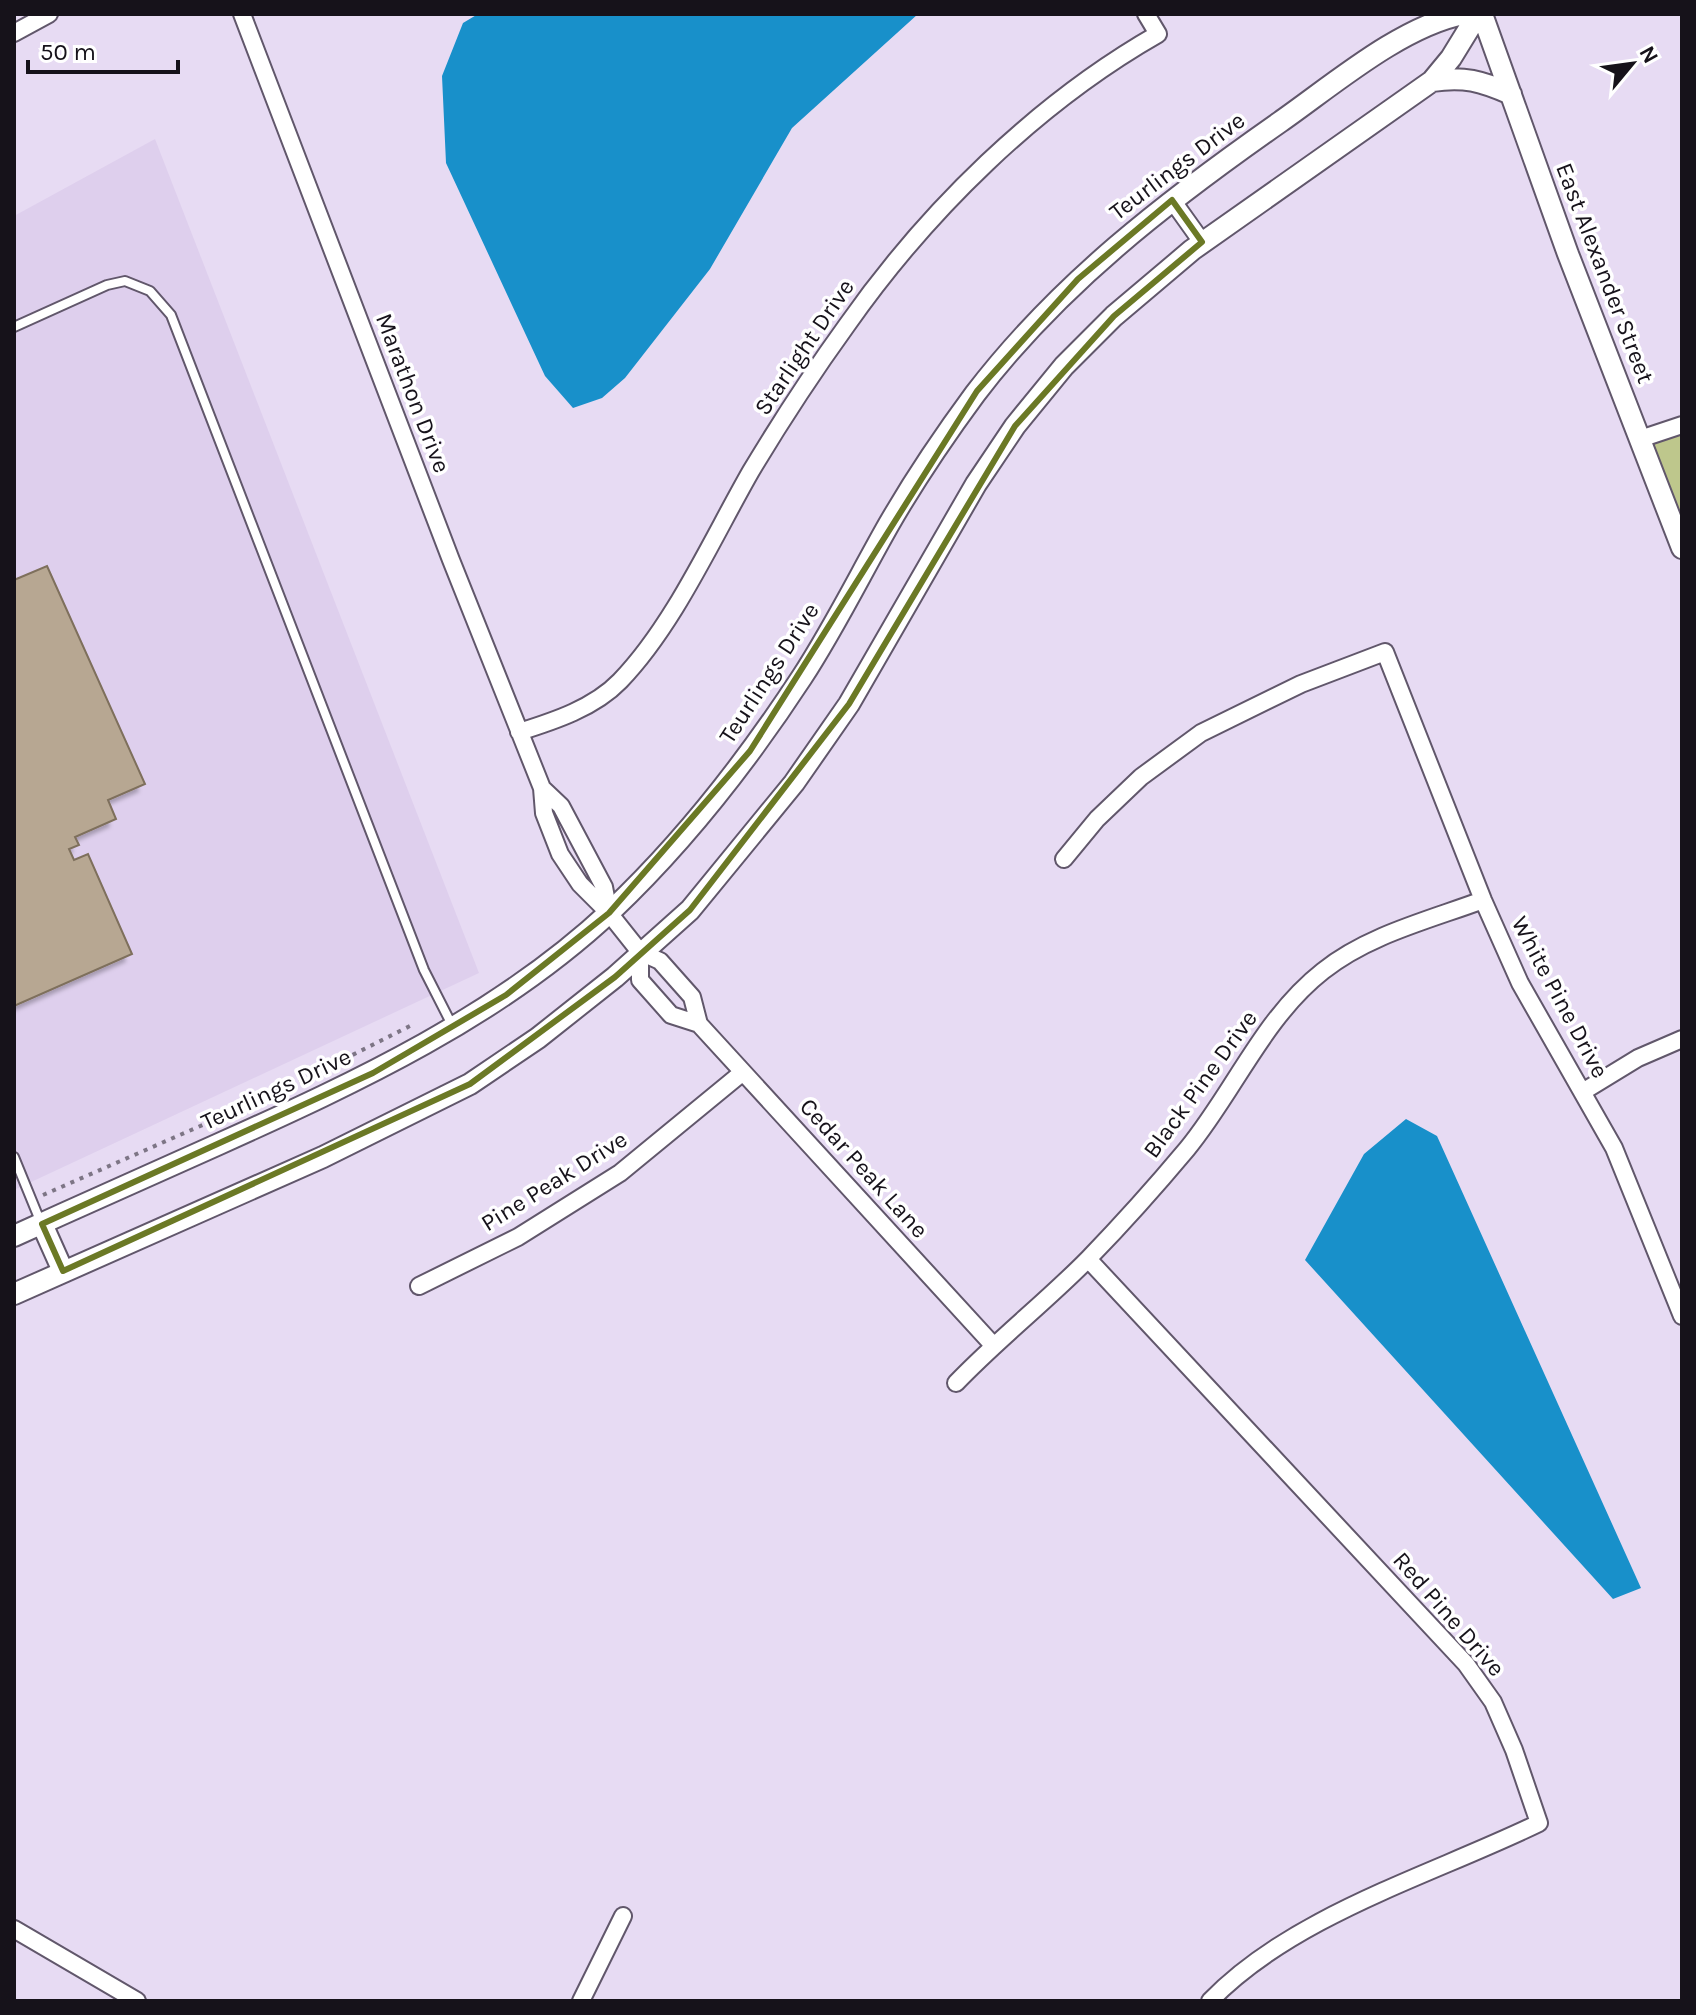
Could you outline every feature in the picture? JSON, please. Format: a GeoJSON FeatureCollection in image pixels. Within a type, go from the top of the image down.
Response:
{"type":"FeatureCollection","features":[{"type":"Feature","properties":{"kind":"street"},"geometry":{"type":"LineString","coordinates":[[14,33],[49,14]]}},
{"type":"Feature","properties":{"kind":"street","name":"Marathon Drive"},"geometry":{"type":"LineString","coordinates":[[242,14],[542,788],[544,813],[560,854],[591,898],[609,913],[640,952]]}},
{"type":"Feature","properties":{"kind":"street","name":"Starlight Drive"},"geometry":{"type":"LineString","coordinates":[[519,732],[578,710],[619,682],[662,625],[798,396],[890,266],[948,203],[1016,137],[1076,87],[1158,34],[1146,14]]}},
{"type":"Feature","properties":{"kind":"street","name":"Teurlings Drive"},"geometry":{"type":"LineString","coordinates":[[14,1236],[373,1073],[506,995],[571,946],[652,871],[750,751],[804,675],[931,456],[977,391],[1026,333],[1078,279],[1172,200],[1394,43],[1438,19],[1463,14]]}},
{"type":"Feature","properties":{"kind":"street"},"geometry":{"type":"LineString","coordinates":[[14,1294],[323,1157],[470,1084],[538,1038],[615,977],[690,910],[802,772],[849,704],[936,550],[1015,426],[1064,366],[1104,326],[1202,242],[1432,81],[1480,14]]}},
{"type":"Feature","properties":{"kind":"street","name":"East Alexander Street"},"geometry":{"type":"LineString","coordinates":[[1480,14],[1568,254],[1682,548]]}},
{"type":"Feature","properties":{"kind":"street"},"geometry":{"type":"LineString","coordinates":[[1432,81],[1457,77],[1511,94]]}},
{"type":"Feature","properties":{"kind":"street"},"geometry":{"type":"LineString","coordinates":[[1172,200],[1202,242]]}},
{"type":"Feature","properties":{"kind":"street"},"geometry":{"type":"LineString","coordinates":[[1640,439],[1682,425]]}},
{"type":"Feature","properties":{"kind":"street","name":"White Pine Drive"},"geometry":{"type":"LineString","coordinates":[[1064,859],[1097,819],[1141,777],[1201,733],[1301,684],[1385,652],[1483,900],[1520,983],[1614,1148],[1682,1316]]}},
{"type":"Feature","properties":{"kind":"street","name":"Black Pine Drive"},"geometry":{"type":"LineString","coordinates":[[956,1383],[1088,1259],[1188,1148],[1274,1022],[1322,971],[1349,952],[1483,900]]}},
{"type":"Feature","properties":{"kind":"street","name":"Cedar Peak Lane"},"geometry":{"type":"LineString","coordinates":[[699,1024],[671,1015],[640,980],[640,952],[660,961],[692,997],[699,1024],[993,1345]]}},
{"type":"Feature","properties":{"kind":"street"},"geometry":{"type":"LineString","coordinates":[[1584,1091],[1638,1058],[1682,1039]]}},
{"type":"Feature","properties":{"kind":"street","name":"Pine Peak Drive"},"geometry":{"type":"LineString","coordinates":[[419,1286],[518,1237],[620,1173],[743,1072]]}},
{"type":"Feature","properties":{"kind":"street"},"geometry":{"type":"LineString","coordinates":[[42,1224],[63,1271]]}},
{"type":"Feature","properties":{"kind":"street","name":"Red Pine Drive"},"geometry":{"type":"LineString","coordinates":[[1088,1259],[1466,1664],[1493,1702],[1514,1750],[1539,1823],[1301,1932],[1260,1958],[1210,2001]]}},
{"type":"Feature","properties":{"kind":"street"},"geometry":{"type":"LineString","coordinates":[[581,2001],[623,1916]]}},
{"type":"Feature","properties":{"kind":"street"},"geometry":{"type":"LineString","coordinates":[[14,1929],[137,2001]]}},
{"type":"Feature","properties":{"kind":"lane"},"geometry":{"type":"LineString","coordinates":[[14,327],[107,285],[125,281],[150,291],[171,315],[424,970],[452,1026]]}},
{"type":"Feature","properties":{"kind":"lane"},"geometry":{"type":"LineString","coordinates":[[14,1157],[42,1224]]}},
{"type":"Feature","properties":{"kind":"path"},"geometry":{"type":"LineString","coordinates":[[53,1191],[287,1088],[422,1021]]}},
{"type":"Feature","properties":{"kind":"highlighted area"},"geometry":{"type":"Polygon","coordinates":[[[1172,200],[1202,242],[1114,316],[1015,426],[849,704],[690,910],[615,977],[470,1084],[63,1271],[42,1224],[373,1073],[506,995],[609,913],[750,751],[977,391],[1078,279],[1172,200]]]}},
{"type":"Feature","properties":{"kind":"shaded area"},"geometry":{"type":"Polygon","coordinates":[[[155,139],[479,973],[14,1190],[14,216],[155,139]]]}},
{"type":"Feature","properties":{"kind":"green space"},"geometry":{"type":"Polygon","coordinates":[[[1682,424],[1682,545],[1640,439],[1682,424]]]}},
{"type":"Feature","properties":{"kind":"water"},"geometry":{"type":"Polygon","coordinates":[[[478,14],[918,14],[792,128],[710,269],[625,378],[602,398],[573,408],[545,376],[446,163],[442,76],[463,23],[478,14]]]}},
{"type":"Feature","properties":{"kind":"water"},"geometry":{"type":"Polygon","coordinates":[[[1406,1119],[1437,1136],[1641,1588],[1613,1599],[1305,1260],[1364,1154],[1406,1119]]]}},
{"type":"Feature","properties":{"kind":"building"},"geometry":{"type":"Polygon","coordinates":[[[47,566],[145,784],[108,800],[116,819],[75,837],[79,845],[69,849],[74,860],[88,854],[132,954],[14,1006],[14,580],[47,566]]]}}]}
